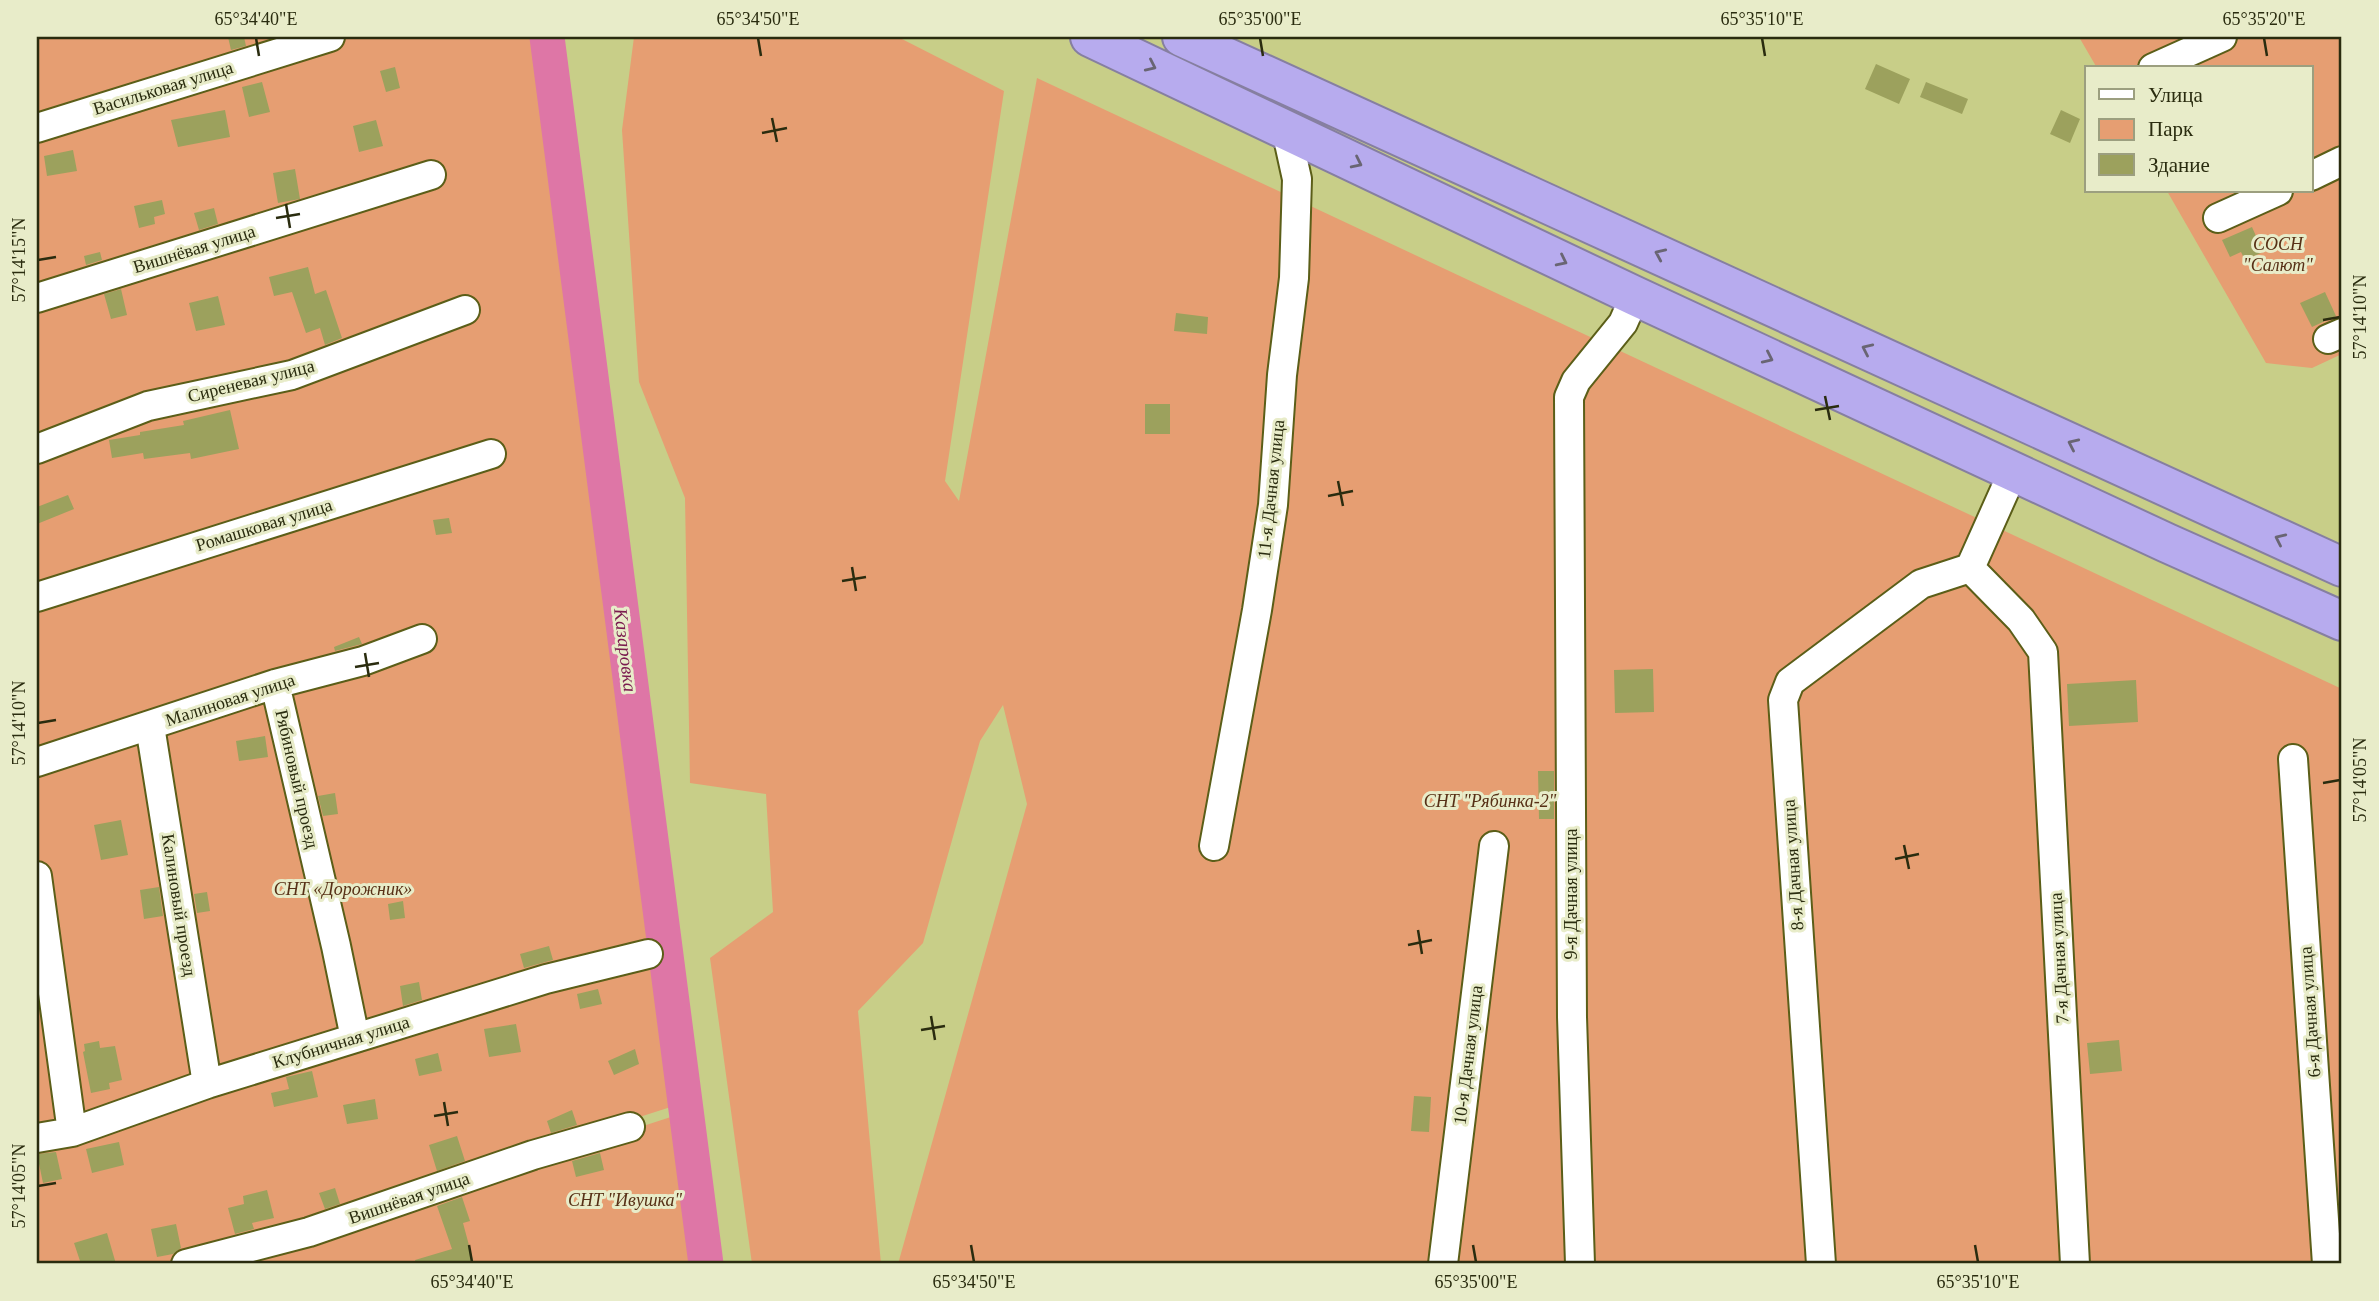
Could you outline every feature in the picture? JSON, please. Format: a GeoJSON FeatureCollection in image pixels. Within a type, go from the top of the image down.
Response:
{"type":"FeatureCollection","features":[{"type":"Feature","properties":{"kind":"highway"},"geometry":{"type":"LineString","coordinates":[[1090,37],[1635,296],[2342,621]]}},
{"type":"Feature","properties":{"kind":"highway"},"geometry":{"type":"LineString","coordinates":[[1182,37],[2342,568]]}},
{"type":"Feature","properties":{"kind":"highway"},"geometry":{"type":"LineString","coordinates":[[1974,454],[1995,408]]}},
{"type":"Feature","properties":{"kind":"street","name":"Васильковая улица"},"geometry":{"type":"LineString","coordinates":[[37,128],[330,37]]}},
{"type":"Feature","properties":{"kind":"street"},"geometry":{"type":"LineString","coordinates":[[2157,66],[2222,37]]}},
{"type":"Feature","properties":{"kind":"street","name":"11-я Дачная улица"},"geometry":{"type":"LineString","coordinates":[[1214,846],[1257,610],[1273,505],[1282,375],[1294,278],[1297,179],[1286,129]]}},
{"type":"Feature","properties":{"kind":"street"},"geometry":{"type":"LineString","coordinates":[[2312,176],[2342,161]]}},
{"type":"Feature","properties":{"kind":"street","name":"Вишнёвая улица"},"geometry":{"type":"LineString","coordinates":[[37,298],[431,175]]}},
{"type":"Feature","properties":{"kind":"street"},"geometry":{"type":"LineString","coordinates":[[2218,218],[2276,192]]}},
{"type":"Feature","properties":{"kind":"street","name":"9-я Дачная улица"},"geometry":{"type":"LineString","coordinates":[[1580,1264],[1572,1003],[1569,397],[1576,381],[1623,323],[1635,296]]}},
{"type":"Feature","properties":{"kind":"street","name":"Сиреневая улица"},"geometry":{"type":"LineString","coordinates":[[37,449],[148,406],[292,375],[465,310]]}},
{"type":"Feature","properties":{"kind":"street","name":"Ромашковая улица"},"geometry":{"type":"LineString","coordinates":[[37,597],[491,454]]}},
{"type":"Feature","properties":{"kind":"street"},"geometry":{"type":"LineString","coordinates":[[1969,568],[2013,472]]}},
{"type":"Feature","properties":{"kind":"street","name":"7-я Дачная улица"},"geometry":{"type":"LineString","coordinates":[[1969,568],[2021,620],[2043,652],[2075,1264]]}},
{"type":"Feature","properties":{"kind":"street","name":"8-я Дачная улица"},"geometry":{"type":"LineString","coordinates":[[1821,1264],[1783,700],[1790,682],[1921,583],[1969,568]]}},
{"type":"Feature","properties":{"kind":"street","name":"Малиновая улица"},"geometry":{"type":"LineString","coordinates":[[37,762],[275,684],[363,661],[422,639]]}},
{"type":"Feature","properties":{"kind":"street","name":"Рябиновый проезд"},"geometry":{"type":"LineString","coordinates":[[275,684],[355,1038]]}},
{"type":"Feature","properties":{"kind":"street","name":"Калиновый проезд"},"geometry":{"type":"LineString","coordinates":[[150,726],[207,1084]]}},
{"type":"Feature","properties":{"kind":"street","name":"6-я Дачная улица"},"geometry":{"type":"LineString","coordinates":[[2292,759],[2327,1264]]}},
{"type":"Feature","properties":{"kind":"street","name":"10-я Дачная улица"},"geometry":{"type":"LineString","coordinates":[[1443,1264],[1493,846]]}},
{"type":"Feature","properties":{"kind":"street"},"geometry":{"type":"LineString","coordinates":[[37,876],[72,1132]]}},
{"type":"Feature","properties":{"kind":"street","name":"Клубничная улица"},"geometry":{"type":"LineString","coordinates":[[37,1138],[72,1132],[207,1084],[546,979],[648,954]]}},
{"type":"Feature","properties":{"kind":"street","name":"Вишнёвая улица"},"geometry":{"type":"LineString","coordinates":[[186,1264],[309,1232],[533,1156],[630,1127]]}},
{"type":"Feature","properties":{"kind":"green space","name":"СНТ «Дорожник»"},"geometry":{"type":"Polygon","coordinates":[[[37,37],[538,37],[680,1104],[322,1219],[163,1264],[37,1264],[37,37]]]}},
{"type":"Feature","properties":{"kind":"green space","name":"СНТ \"Рябинка-2\""},"geometry":{"type":"Polygon","coordinates":[[[634,37],[898,37],[1004,91],[945,481],[959,501],[1037,78],[2342,689],[2342,1264],[898,1264],[1027,804],[1003,705],[980,741],[923,943],[858,1011],[881,1264],[752,1264],[710,958],[773,912],[766,794],[690,783],[685,498],[639,382],[622,130],[634,37]]]}},
{"type":"Feature","properties":{"kind":"green space","name":"СОСН \"Салют\""},"geometry":{"type":"Polygon","coordinates":[[[2079,37],[2342,37],[2342,354],[2312,368],[2266,363],[2168,192],[2312,192],[2312,66],[2096,66],[2079,37]]]}},
{"type":"Feature","properties":{"kind":"green space","name":"СНТ \"Ивушка\""},"geometry":{"type":"Polygon","coordinates":[[[680,1114],[699,1264],[219,1264],[680,1114]]]}},
{"type":"Feature","properties":{"kind":"building"},"geometry":{"type":"Polygon","coordinates":[[[228,37],[244,37],[246,46],[231,50],[228,37]]]}},
{"type":"Feature","properties":{"kind":"building"},"geometry":{"type":"Polygon","coordinates":[[[1876,64],[1910,79],[1899,104],[1865,89],[1876,64]]]}},
{"type":"Feature","properties":{"kind":"building"},"geometry":{"type":"Polygon","coordinates":[[[395,67],[400,88],[386,92],[380,71],[395,67]]]}},
{"type":"Feature","properties":{"kind":"building"},"geometry":{"type":"Polygon","coordinates":[[[262,82],[270,112],[249,117],[242,87],[262,82]]]}},
{"type":"Feature","properties":{"kind":"building"},"geometry":{"type":"Polygon","coordinates":[[[1926,82],[1968,99],[1962,114],[1920,97],[1926,82]]]}},
{"type":"Feature","properties":{"kind":"building"},"geometry":{"type":"Polygon","coordinates":[[[225,110],[230,137],[178,147],[171,120],[225,110]]]}},
{"type":"Feature","properties":{"kind":"building"},"geometry":{"type":"Polygon","coordinates":[[[2061,110],[2080,119],[2070,143],[2050,134],[2061,110]]]}},
{"type":"Feature","properties":{"kind":"building"},"geometry":{"type":"Polygon","coordinates":[[[376,120],[383,146],[359,152],[353,126],[376,120]]]}},
{"type":"Feature","properties":{"kind":"building"},"geometry":{"type":"Polygon","coordinates":[[[73,150],[77,171],[47,176],[44,156],[73,150]]]}},
{"type":"Feature","properties":{"kind":"building"},"geometry":{"type":"Polygon","coordinates":[[[295,169],[300,199],[278,203],[273,173],[295,169]]]}},
{"type":"Feature","properties":{"kind":"building"},"geometry":{"type":"Polygon","coordinates":[[[162,200],[165,214],[154,217],[155,224],[139,228],[134,206],[162,200]]]}},
{"type":"Feature","properties":{"kind":"building"},"geometry":{"type":"Polygon","coordinates":[[[214,208],[218,224],[199,230],[194,213],[214,208]]]}},
{"type":"Feature","properties":{"kind":"building"},"geometry":{"type":"Polygon","coordinates":[[[2252,227],[2263,252],[2245,260],[2241,252],[2230,257],[2222,240],[2252,227]]]}},
{"type":"Feature","properties":{"kind":"building"},"geometry":{"type":"Polygon","coordinates":[[[100,252],[102,260],[86,265],[84,256],[100,252]]]}},
{"type":"Feature","properties":{"kind":"building"},"geometry":{"type":"Polygon","coordinates":[[[308,267],[315,294],[326,290],[342,338],[325,345],[320,328],[306,333],[292,292],[274,296],[269,277],[308,267]]]}},
{"type":"Feature","properties":{"kind":"building"},"geometry":{"type":"Polygon","coordinates":[[[121,289],[127,315],[111,319],[104,294],[121,289]]]}},
{"type":"Feature","properties":{"kind":"building"},"geometry":{"type":"Polygon","coordinates":[[[2325,292],[2336,316],[2312,327],[2300,303],[2325,292]]]}},
{"type":"Feature","properties":{"kind":"building"},"geometry":{"type":"Polygon","coordinates":[[[218,296],[225,325],[196,331],[189,303],[218,296]]]}},
{"type":"Feature","properties":{"kind":"building"},"geometry":{"type":"Polygon","coordinates":[[[1176,313],[1208,317],[1207,334],[1174,331],[1176,313]]]}},
{"type":"Feature","properties":{"kind":"building"},"geometry":{"type":"Polygon","coordinates":[[[1145,404],[1170,404],[1170,434],[1145,434],[1145,404]]]}},
{"type":"Feature","properties":{"kind":"building"},"geometry":{"type":"Polygon","coordinates":[[[230,410],[239,449],[191,459],[190,453],[144,459],[143,453],[112,458],[109,440],[184,425],[183,421],[230,410]]]}},
{"type":"Feature","properties":{"kind":"building"},"geometry":{"type":"Polygon","coordinates":[[[68,495],[74,509],[37,524],[37,507],[68,495]]]}},
{"type":"Feature","properties":{"kind":"building"},"geometry":{"type":"Polygon","coordinates":[[[449,518],[452,533],[436,535],[433,520],[449,518]]]}},
{"type":"Feature","properties":{"kind":"building"},"geometry":{"type":"Polygon","coordinates":[[[359,637],[362,644],[335,651],[334,647],[359,637]]]}},
{"type":"Feature","properties":{"kind":"building"},"geometry":{"type":"Polygon","coordinates":[[[1653,669],[1654,712],[1615,713],[1614,670],[1653,669]]]}},
{"type":"Feature","properties":{"kind":"building"},"geometry":{"type":"Polygon","coordinates":[[[2136,680],[2138,722],[2069,726],[2067,684],[2136,680]]]}},
{"type":"Feature","properties":{"kind":"building"},"geometry":{"type":"Polygon","coordinates":[[[265,736],[268,757],[239,761],[236,741],[265,736]]]}},
{"type":"Feature","properties":{"kind":"building"},"geometry":{"type":"Polygon","coordinates":[[[1538,771],[1554,771],[1554,819],[1539,819],[1538,771]]]}},
{"type":"Feature","properties":{"kind":"building"},"geometry":{"type":"Polygon","coordinates":[[[335,793],[338,814],[323,816],[318,796],[335,793]]]}},
{"type":"Feature","properties":{"kind":"building"},"geometry":{"type":"Polygon","coordinates":[[[121,820],[128,855],[101,860],[94,825],[121,820]]]}},
{"type":"Feature","properties":{"kind":"building"},"geometry":{"type":"Polygon","coordinates":[[[159,887],[163,916],[144,919],[140,890],[159,887]]]}},
{"type":"Feature","properties":{"kind":"building"},"geometry":{"type":"Polygon","coordinates":[[[207,892],[210,911],[197,913],[194,894],[207,892]]]}},
{"type":"Feature","properties":{"kind":"building"},"geometry":{"type":"Polygon","coordinates":[[[403,901],[405,918],[390,920],[388,904],[403,901]]]}},
{"type":"Feature","properties":{"kind":"building"},"geometry":{"type":"Polygon","coordinates":[[[549,946],[553,960],[524,968],[520,954],[549,946]]]}},
{"type":"Feature","properties":{"kind":"building"},"geometry":{"type":"Polygon","coordinates":[[[419,982],[422,1000],[403,1006],[400,986],[419,982]]]}},
{"type":"Feature","properties":{"kind":"building"},"geometry":{"type":"Polygon","coordinates":[[[598,989],[602,1004],[580,1009],[577,994],[598,989]]]}},
{"type":"Feature","properties":{"kind":"building"},"geometry":{"type":"Polygon","coordinates":[[[516,1024],[521,1052],[489,1057],[484,1029],[516,1024]]]}},
{"type":"Feature","properties":{"kind":"building"},"geometry":{"type":"Polygon","coordinates":[[[2119,1040],[2122,1071],[2090,1074],[2087,1043],[2119,1040]]]}},
{"type":"Feature","properties":{"kind":"building"},"geometry":{"type":"Polygon","coordinates":[[[99,1041],[100,1048],[115,1046],[122,1080],[109,1083],[110,1089],[91,1093],[83,1052],[84,1044],[99,1041]]]}},
{"type":"Feature","properties":{"kind":"building"},"geometry":{"type":"Polygon","coordinates":[[[635,1049],[639,1064],[614,1075],[608,1061],[635,1049]]]}},
{"type":"Feature","properties":{"kind":"building"},"geometry":{"type":"Polygon","coordinates":[[[438,1053],[442,1071],[419,1076],[415,1059],[438,1053]]]}},
{"type":"Feature","properties":{"kind":"building"},"geometry":{"type":"Polygon","coordinates":[[[312,1071],[318,1097],[274,1107],[271,1093],[289,1089],[286,1077],[312,1071]]]}},
{"type":"Feature","properties":{"kind":"building"},"geometry":{"type":"Polygon","coordinates":[[[1414,1096],[1431,1097],[1429,1132],[1411,1131],[1414,1096]]]}},
{"type":"Feature","properties":{"kind":"building"},"geometry":{"type":"Polygon","coordinates":[[[375,1099],[378,1119],[347,1124],[343,1105],[375,1099]]]}},
{"type":"Feature","properties":{"kind":"building"},"geometry":{"type":"Polygon","coordinates":[[[572,1110],[577,1125],[551,1133],[547,1121],[572,1110]]]}},
{"type":"Feature","properties":{"kind":"building"},"geometry":{"type":"Polygon","coordinates":[[[457,1136],[465,1161],[437,1171],[429,1145],[457,1136]]]}},
{"type":"Feature","properties":{"kind":"building"},"geometry":{"type":"Polygon","coordinates":[[[119,1142],[124,1165],[92,1173],[86,1149],[119,1142]]]}},
{"type":"Feature","properties":{"kind":"building"},"geometry":{"type":"Polygon","coordinates":[[[56,1152],[62,1179],[43,1183],[37,1154],[56,1152]]]}},
{"type":"Feature","properties":{"kind":"building"},"geometry":{"type":"Polygon","coordinates":[[[600,1153],[604,1170],[576,1177],[572,1161],[600,1153]]]}},
{"type":"Feature","properties":{"kind":"building"},"geometry":{"type":"Polygon","coordinates":[[[335,1188],[340,1204],[325,1209],[319,1193],[335,1188]]]}},
{"type":"Feature","properties":{"kind":"building"},"geometry":{"type":"Polygon","coordinates":[[[267,1190],[274,1218],[252,1223],[254,1229],[235,1234],[228,1208],[244,1204],[243,1196],[267,1190]]]}},
{"type":"Feature","properties":{"kind":"building"},"geometry":{"type":"Polygon","coordinates":[[[462,1197],[470,1221],[463,1223],[474,1264],[416,1264],[415,1260],[452,1249],[437,1206],[462,1197]]]}},
{"type":"Feature","properties":{"kind":"building"},"geometry":{"type":"Polygon","coordinates":[[[176,1224],[181,1248],[173,1254],[157,1257],[151,1229],[176,1224]]]}},
{"type":"Feature","properties":{"kind":"building"},"geometry":{"type":"Polygon","coordinates":[[[107,1233],[116,1264],[81,1264],[74,1243],[107,1233]]]}},
{"type":"Feature","properties":{"kind":"waterway","name":"Казаровка"},"geometry":{"type":"LineString","coordinates":[[547,37],[706,1264]]}}]}
